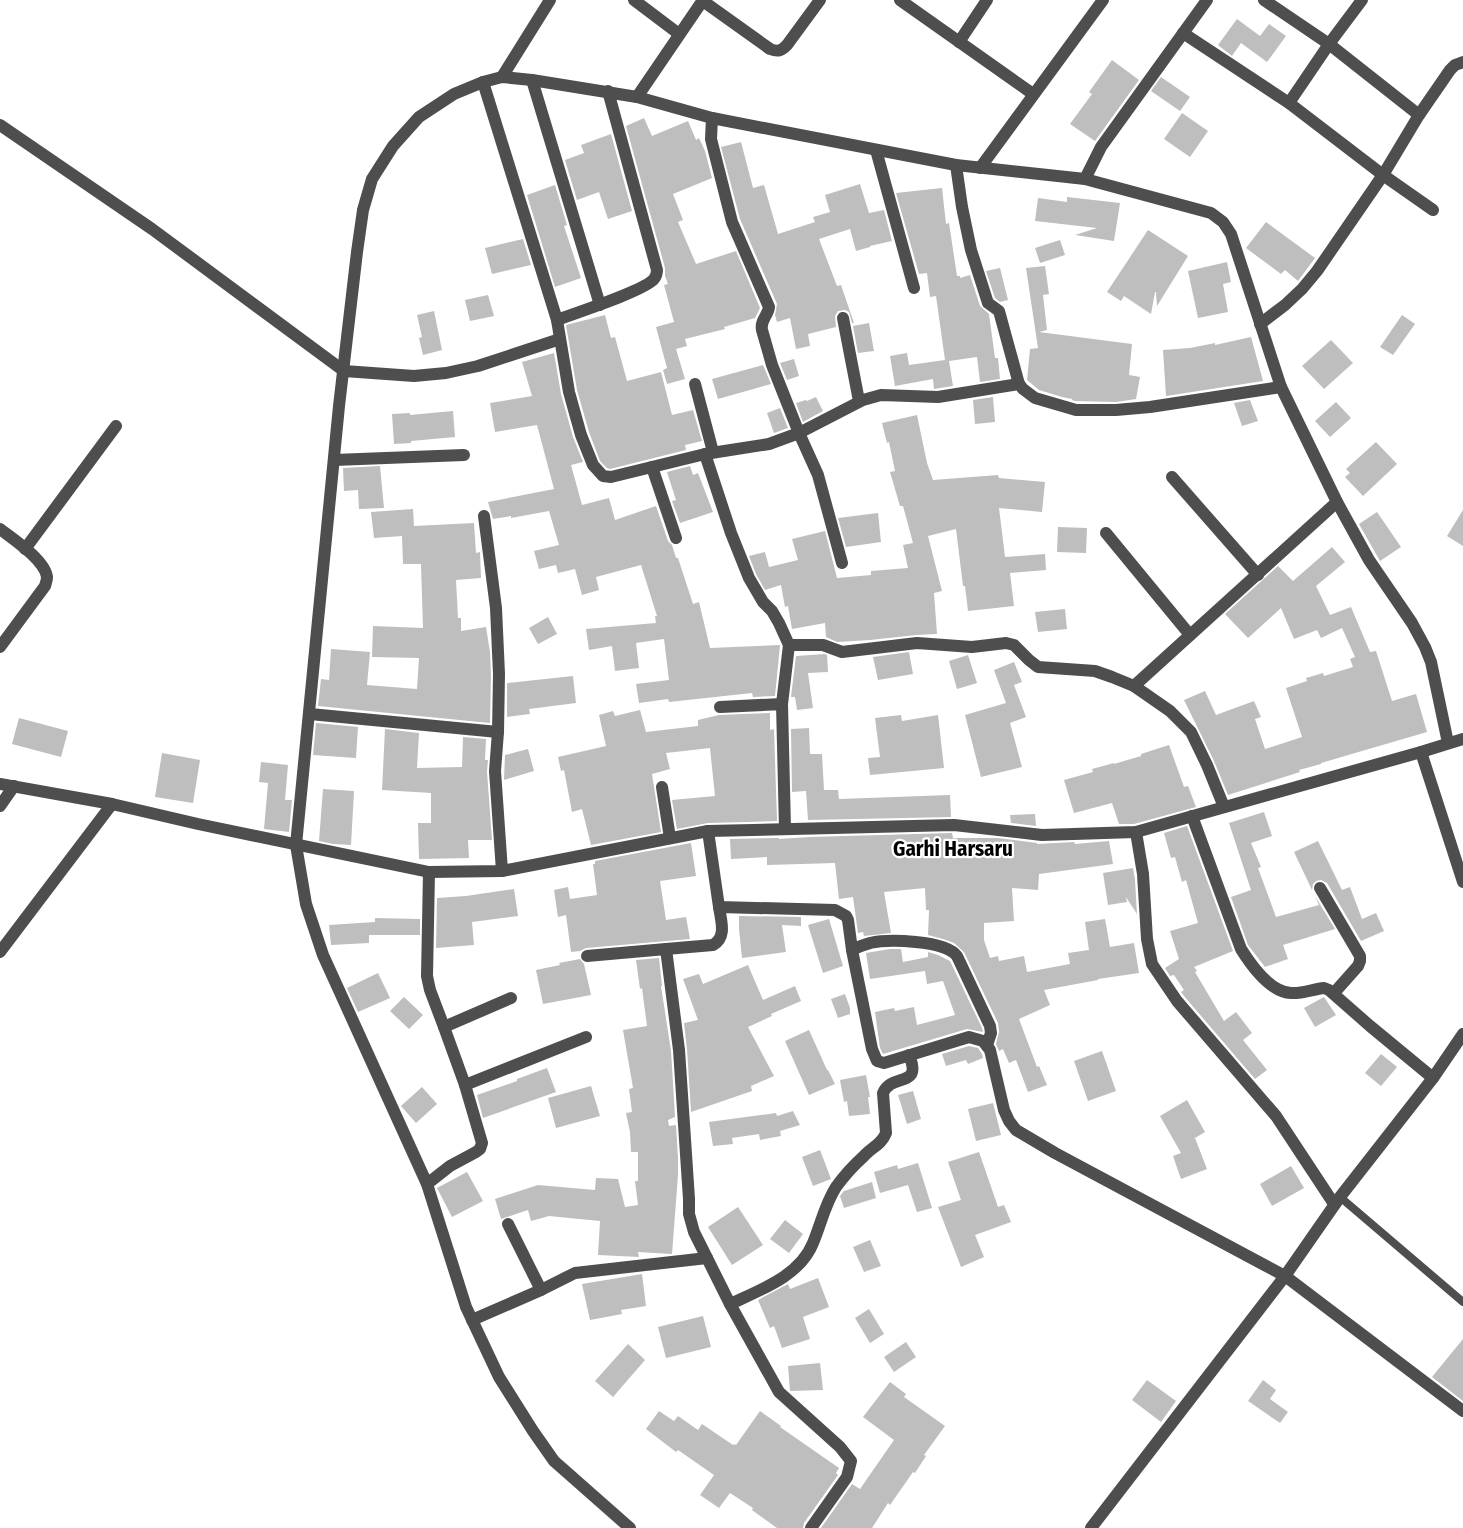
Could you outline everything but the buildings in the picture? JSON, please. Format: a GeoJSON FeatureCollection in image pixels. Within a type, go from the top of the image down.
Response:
{"type":"FeatureCollection","features":[{"type":"Feature","properties":{"kind":"street"},"geometry":{"type":"LineString","coordinates":[[502,77],[550,0]]}},
{"type":"Feature","properties":{"kind":"street"},"geometry":{"type":"LineString","coordinates":[[634,0],[679,34]]}},
{"type":"Feature","properties":{"kind":"street"},"geometry":{"type":"LineString","coordinates":[[637,97],[703,0],[776,52],[787,45],[820,0]]}},
{"type":"Feature","properties":{"kind":"street"},"geometry":{"type":"LineString","coordinates":[[900,0],[1033,94]]}},
{"type":"Feature","properties":{"kind":"street"},"geometry":{"type":"LineString","coordinates":[[959,42],[987,0]]}},
{"type":"Feature","properties":{"kind":"street"},"geometry":{"type":"LineString","coordinates":[[980,168],[1102,0]]}},
{"type":"Feature","properties":{"kind":"street"},"geometry":{"type":"LineString","coordinates":[[1085,179],[1101,147],[1207,0]]}},
{"type":"Feature","properties":{"kind":"street"},"geometry":{"type":"LineString","coordinates":[[1264,0],[1329,44],[1419,115]]}},
{"type":"Feature","properties":{"kind":"street"},"geometry":{"type":"LineString","coordinates":[[1289,103],[1362,0]]}},
{"type":"Feature","properties":{"kind":"street"},"geometry":{"type":"LineString","coordinates":[[1183,33],[1289,103],[1433,210]]}},
{"type":"Feature","properties":{"kind":"street"},"geometry":{"type":"LineString","coordinates":[[1260,324],[1285,305],[1309,280],[1383,175],[1419,115],[1450,70],[1463,62]]}},
{"type":"Feature","properties":{"kind":"street"},"geometry":{"type":"LineString","coordinates":[[630,1528],[554,1461],[499,1377],[466,1307],[427,1184],[323,955],[306,904],[296,845],[334,460],[363,210],[372,179],[393,146],[419,117],[454,94],[483,81],[502,77],[532,80],[637,97],[712,118],[956,165],[1085,179],[1211,213],[1223,222],[1231,234],[1281,387],[1337,502],[1370,560],[1412,623],[1425,647],[1431,662],[1448,743]]}},
{"type":"Feature","properties":{"kind":"street"},"geometry":{"type":"LineString","coordinates":[[532,80],[600,305]]}},
{"type":"Feature","properties":{"kind":"street"},"geometry":{"type":"LineString","coordinates":[[483,81],[557,320],[569,392],[581,435],[593,465],[603,476],[610,477],[709,453],[769,444],[799,434],[859,401],[881,395],[938,397],[1019,384]]}},
{"type":"Feature","properties":{"kind":"street"},"geometry":{"type":"LineString","coordinates":[[557,320],[646,285],[654,279],[657,270],[608,92]]}},
{"type":"Feature","properties":{"kind":"street"},"geometry":{"type":"LineString","coordinates":[[712,118],[711,139],[732,222],[768,307],[768,312],[761,325],[762,330],[772,364],[799,434],[818,475],[842,563]]}},
{"type":"Feature","properties":{"kind":"street"},"geometry":{"type":"LineString","coordinates":[[0,125],[152,229],[344,371],[414,376],[446,373],[478,366],[560,339]]}},
{"type":"Feature","properties":{"kind":"street"},"geometry":{"type":"LineString","coordinates":[[876,150],[914,288]]}},
{"type":"Feature","properties":{"kind":"street"},"geometry":{"type":"LineString","coordinates":[[956,165],[971,250],[988,303],[999,310],[1019,384],[1035,398],[1076,410],[1116,410],[1281,387]]}},
{"type":"Feature","properties":{"kind":"street"},"geometry":{"type":"LineString","coordinates":[[843,318],[859,401]]}},
{"type":"Feature","properties":{"kind":"street"},"geometry":{"type":"LineString","coordinates":[[695,384],[709,453],[731,533],[748,578],[775,617],[789,645],[782,704],[785,829]]}},
{"type":"Feature","properties":{"kind":"street"},"geometry":{"type":"LineString","coordinates":[[25,549],[116,426]]}},
{"type":"Feature","properties":{"kind":"street"},"geometry":{"type":"LineString","coordinates":[[334,460],[464,455]]}},
{"type":"Feature","properties":{"kind":"street"},"geometry":{"type":"LineString","coordinates":[[652,467],[676,538]]}},
{"type":"Feature","properties":{"kind":"street"},"geometry":{"type":"LineString","coordinates":[[1172,477],[1258,575]]}},
{"type":"Feature","properties":{"kind":"street"},"geometry":{"type":"LineString","coordinates":[[1134,686],[1337,502]]}},
{"type":"Feature","properties":{"kind":"street"},"geometry":{"type":"LineString","coordinates":[[484,516],[496,608],[499,674],[495,771],[502,871]]}},
{"type":"Feature","properties":{"kind":"street"},"geometry":{"type":"LineString","coordinates":[[0,529],[33,556],[45,570],[47,579],[45,586],[0,647]]}},
{"type":"Feature","properties":{"kind":"street"},"geometry":{"type":"LineString","coordinates":[[1106,533],[1190,635]]}},
{"type":"Feature","properties":{"kind":"street"},"geometry":{"type":"LineString","coordinates":[[789,645],[823,645],[842,652],[917,643],[972,647],[1006,643],[1014,645],[1038,667],[1095,671],[1112,677],[1134,686],[1170,711],[1191,732],[1224,807]]}},
{"type":"Feature","properties":{"kind":"street"},"geometry":{"type":"LineString","coordinates":[[720,707],[782,704]]}},
{"type":"Feature","properties":{"kind":"street"},"geometry":{"type":"LineString","coordinates":[[310,714],[498,732]]}},
{"type":"Feature","properties":{"kind":"street"},"geometry":{"type":"LineString","coordinates":[[0,784],[112,804],[429,872],[502,871],[708,831],[954,825],[1042,835],[1136,831],[1463,739]]}},
{"type":"Feature","properties":{"kind":"street"},"geometry":{"type":"LineString","coordinates":[[1421,752],[1463,882]]}},
{"type":"Feature","properties":{"kind":"street"},"geometry":{"type":"LineString","coordinates":[[0,806],[14,786]]}},
{"type":"Feature","properties":{"kind":"street"},"geometry":{"type":"LineString","coordinates":[[662,787],[670,838]]}},
{"type":"Feature","properties":{"kind":"street"},"geometry":{"type":"LineString","coordinates":[[0,952],[112,804]]}},
{"type":"Feature","properties":{"kind":"street"},"geometry":{"type":"LineString","coordinates":[[1192,816],[1241,949],[1251,965],[1283,992],[1292,994],[1324,988],[1335,993],[1370,1026],[1433,1078]]}},
{"type":"Feature","properties":{"kind":"street"},"geometry":{"type":"LineString","coordinates":[[587,956],[713,945],[721,939],[722,930],[708,831]]}},
{"type":"Feature","properties":{"kind":"street"},"geometry":{"type":"LineString","coordinates":[[1136,831],[1143,874],[1147,939],[1152,964],[1177,1001],[1276,1116],[1337,1201]]}},
{"type":"Feature","properties":{"kind":"street"},"geometry":{"type":"LineString","coordinates":[[427,1184],[450,1166],[480,1149],[482,1143],[465,1085],[427,976],[429,872]]}},
{"type":"Feature","properties":{"kind":"street"},"geometry":{"type":"LineString","coordinates":[[1320,888],[1360,956],[1358,966],[1335,993]]}},
{"type":"Feature","properties":{"kind":"street"},"geometry":{"type":"LineString","coordinates":[[719,907],[835,909],[846,916],[874,1057],[877,1060],[884,1063],[969,1037],[983,1041],[990,1050],[1004,1110],[1016,1130],[1286,1276],[1463,1410]]}},
{"type":"Feature","properties":{"kind":"street"},"geometry":{"type":"LineString","coordinates":[[852,950],[870,943],[894,940],[933,945],[953,951],[990,1026],[991,1033],[987,1045]]}},
{"type":"Feature","properties":{"kind":"street"},"geometry":{"type":"LineString","coordinates":[[666,949],[679,1050],[689,1199],[688,1214],[694,1232],[730,1304],[779,1392],[840,1447],[851,1461],[847,1477],[811,1528]]}},
{"type":"Feature","properties":{"kind":"street"},"geometry":{"type":"LineString","coordinates":[[444,1027],[511,998]]}},
{"type":"Feature","properties":{"kind":"street"},"geometry":{"type":"LineString","coordinates":[[1091,1528],[1286,1276],[1337,1201],[1433,1078],[1463,1034]]}},
{"type":"Feature","properties":{"kind":"street"},"geometry":{"type":"LineString","coordinates":[[465,1085],[586,1037]]}},
{"type":"Feature","properties":{"kind":"street"},"geometry":{"type":"LineString","coordinates":[[730,1304],[793,1271],[806,1257],[836,1187],[884,1138],[883,1093],[889,1084],[911,1075],[914,1066],[909,1055]]}},
{"type":"Feature","properties":{"kind":"street"},"geometry":{"type":"LineString","coordinates":[[508,1224],[541,1290]]}},
{"type":"Feature","properties":{"kind":"street"},"geometry":{"type":"LineString","coordinates":[[472,1320],[575,1273],[707,1257]]}},
{"type":"Feature","properties":{"kind":"lane"},"geometry":{"type":"LineString","coordinates":[[1337,1201],[1463,1302]]}},
{"type":"Feature","properties":{"kind":"district","name":"Garhi Harsaru"},"geometry":{"type":"Point","coordinates":[953,849]}}]}
